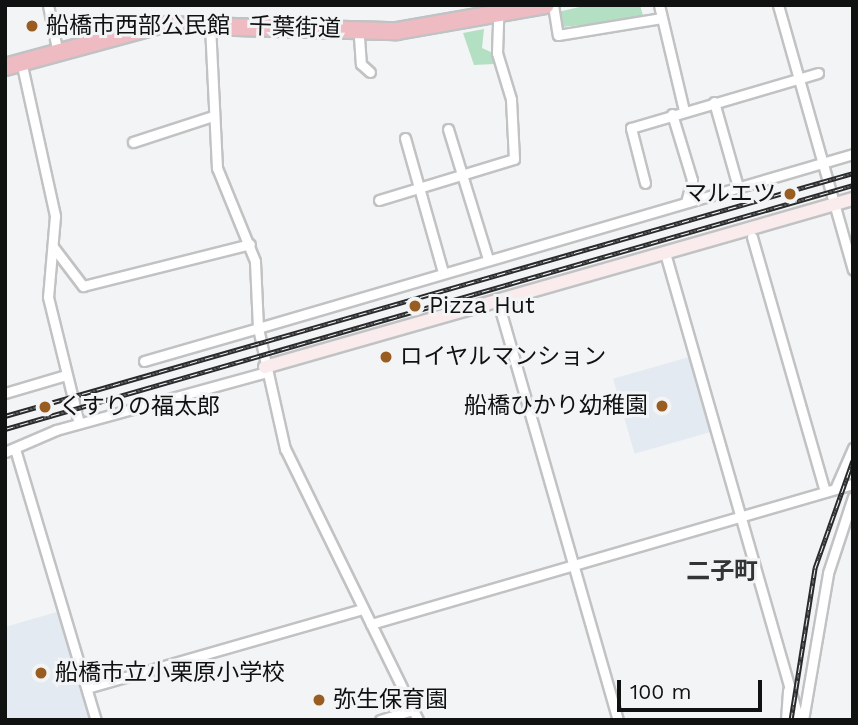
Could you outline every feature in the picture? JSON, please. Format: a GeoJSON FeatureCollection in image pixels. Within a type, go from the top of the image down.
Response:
{"type":"FeatureCollection","features":[{"type":"Feature","properties":{"kind":"highway","name":"千葉街道"},"geometry":{"type":"LineString","coordinates":[[13,64],[142,27],[397,31],[545,5]]}},
{"type":"Feature","properties":{"kind":"street"},"geometry":{"type":"LineString","coordinates":[[48,5],[57,50]]}},
{"type":"Feature","properties":{"kind":"street"},"geometry":{"type":"LineString","coordinates":[[553,5],[558,34],[662,18]]}},
{"type":"Feature","properties":{"kind":"street"},"geometry":{"type":"LineString","coordinates":[[659,5],[684,111]]}},
{"type":"Feature","properties":{"kind":"street"},"geometry":{"type":"LineString","coordinates":[[778,5],[853,270]]}},
{"type":"Feature","properties":{"kind":"street"},"geometry":{"type":"LineString","coordinates":[[379,200],[514,159],[511,99],[498,61],[505,11]]}},
{"type":"Feature","properties":{"kind":"street"},"geometry":{"type":"LineString","coordinates":[[210,26],[210,117],[219,178],[250,244],[258,328],[285,449],[418,720]]}},
{"type":"Feature","properties":{"kind":"street"},"geometry":{"type":"LineString","coordinates":[[359,37],[361,64],[370,72]]}},
{"type":"Feature","properties":{"kind":"street"},"geometry":{"type":"LineString","coordinates":[[13,64],[55,216],[48,297],[79,423]]}},
{"type":"Feature","properties":{"kind":"street"},"geometry":{"type":"LineString","coordinates":[[645,183],[631,128],[818,73]]}},
{"type":"Feature","properties":{"kind":"street"},"geometry":{"type":"LineString","coordinates":[[714,102],[738,187]]}},
{"type":"Feature","properties":{"kind":"street"},"geometry":{"type":"LineString","coordinates":[[672,114],[692,180],[686,202]]}},
{"type":"Feature","properties":{"kind":"street"},"geometry":{"type":"LineString","coordinates":[[133,142],[210,117]]}},
{"type":"Feature","properties":{"kind":"street"},"geometry":{"type":"LineString","coordinates":[[448,129],[488,259]]}},
{"type":"Feature","properties":{"kind":"street"},"geometry":{"type":"LineString","coordinates":[[405,138],[443,272]]}},
{"type":"Feature","properties":{"kind":"street"},"geometry":{"type":"LineString","coordinates":[[144,362],[443,272],[853,154]]}},
{"type":"Feature","properties":{"kind":"street"},"geometry":{"type":"LineString","coordinates":[[5,452],[79,423],[853,199]]}},
{"type":"Feature","properties":{"kind":"street"},"geometry":{"type":"LineString","coordinates":[[752,237],[825,492]]}},
{"type":"Feature","properties":{"kind":"street"},"geometry":{"type":"LineString","coordinates":[[54,248],[83,286],[250,244]]}},
{"type":"Feature","properties":{"kind":"street"},"geometry":{"type":"LineString","coordinates":[[665,253],[801,720]]}},
{"type":"Feature","properties":{"kind":"street"},"geometry":{"type":"LineString","coordinates":[[498,302],[618,720]]}},
{"type":"Feature","properties":{"kind":"street"},"geometry":{"type":"LineString","coordinates":[[5,393],[66,375]]}},
{"type":"Feature","properties":{"kind":"street"},"geometry":{"type":"LineString","coordinates":[[835,489],[853,448]]}},
{"type":"Feature","properties":{"kind":"street"},"geometry":{"type":"LineString","coordinates":[[15,449],[96,720]]}},
{"type":"Feature","properties":{"kind":"street"},"geometry":{"type":"LineString","coordinates":[[371,624],[853,484]]}},
{"type":"Feature","properties":{"kind":"street"},"geometry":{"type":"LineString","coordinates":[[801,720],[828,573],[853,497]]}},
{"type":"Feature","properties":{"kind":"street"},"geometry":{"type":"LineString","coordinates":[[87,688],[363,609]]}},
{"type":"Feature","properties":{"kind":"street"},"geometry":{"type":"LineString","coordinates":[[786,720],[788,681]]}},
{"type":"Feature","properties":{"kind":"street"},"geometry":{"type":"LineString","coordinates":[[380,720],[413,710]]}},
{"type":"Feature","properties":{"kind":"shaded area","name":"船橋ひかり幼稚園"},"geometry":{"type":"Polygon","coordinates":[[[689,357],[710,432],[635,454],[613,379],[689,357]]]}},
{"type":"Feature","properties":{"kind":"shaded area","name":"船橋市立小栗原小学校"},"geometry":{"type":"Polygon","coordinates":[[[60,611],[91,720],[5,720],[5,627],[60,611]]]}},
{"type":"Feature","properties":{"kind":"green space"},"geometry":{"type":"Polygon","coordinates":[[[588,5],[640,5],[644,19],[561,27],[558,12],[588,5]]]}},
{"type":"Feature","properties":{"kind":"green space"},"geometry":{"type":"Polygon","coordinates":[[[484,29],[482,48],[493,53],[494,64],[474,65],[463,33],[484,29]]]}},
{"type":"Feature","properties":{"kind":"railway"},"geometry":{"type":"LineString","coordinates":[[5,416],[853,173]]}},
{"type":"Feature","properties":{"kind":"railway"},"geometry":{"type":"LineString","coordinates":[[5,429],[853,185]]}},
{"type":"Feature","properties":{"kind":"railway"},"geometry":{"type":"LineString","coordinates":[[791,720],[815,568],[853,460]]}},
{"type":"Feature","properties":{"kind":"place","name":"船橋市西部公民館"},"geometry":{"type":"Point","coordinates":[32,26]}},
{"type":"Feature","properties":{"kind":"place","name":"マルエツ"},"geometry":{"type":"Point","coordinates":[790,194]}},
{"type":"Feature","properties":{"kind":"place","name":"Pizza Hut"},"geometry":{"type":"Point","coordinates":[415,306]}},
{"type":"Feature","properties":{"kind":"place","name":"ロイヤルマンション"},"geometry":{"type":"Point","coordinates":[386,357]}},
{"type":"Feature","properties":{"kind":"place","name":"船橋ひかり幼稚園"},"geometry":{"type":"Point","coordinates":[662,406]}},
{"type":"Feature","properties":{"kind":"place","name":"くすりの福太郎"},"geometry":{"type":"Point","coordinates":[45,407]}},
{"type":"Feature","properties":{"kind":"place","name":"船橋市立小栗原小学校"},"geometry":{"type":"Point","coordinates":[41,673]}},
{"type":"Feature","properties":{"kind":"place","name":"弥生保育園"},"geometry":{"type":"Point","coordinates":[319,700]}},
{"type":"Feature","properties":{"kind":"district","name":"二子町"},"geometry":{"type":"Point","coordinates":[722,572]}}]}
